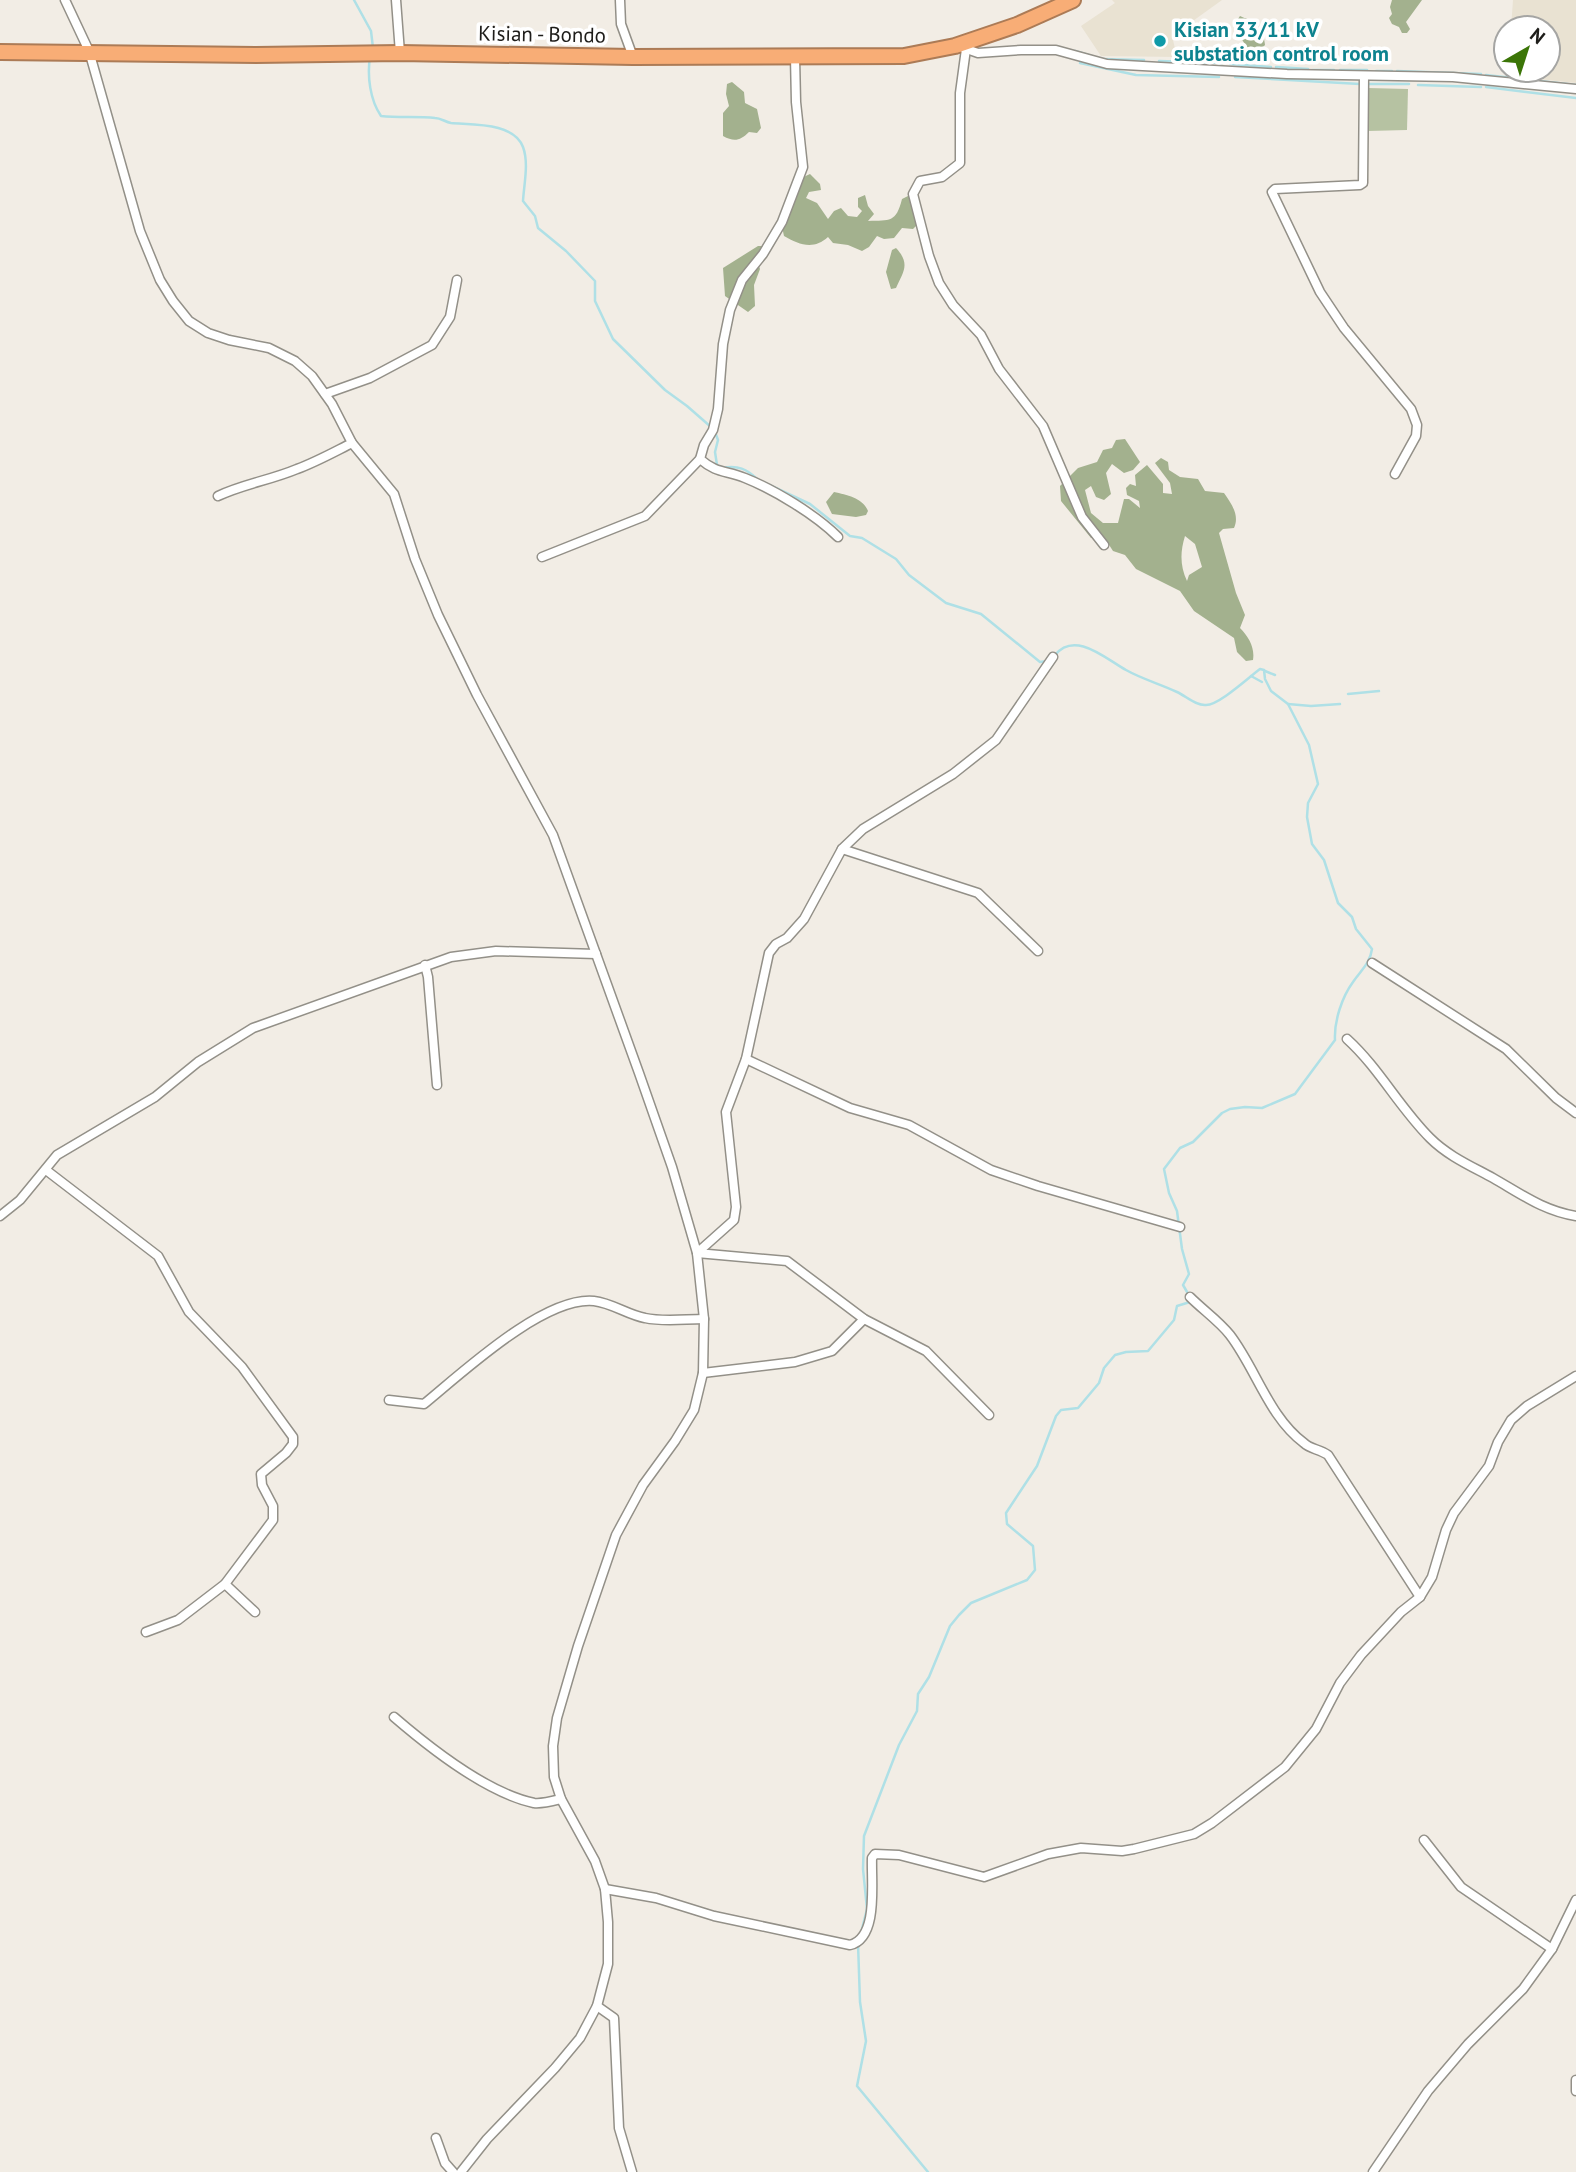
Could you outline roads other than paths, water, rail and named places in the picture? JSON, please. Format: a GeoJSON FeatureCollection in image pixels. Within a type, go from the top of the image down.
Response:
{"type":"FeatureCollection","features":[{"type":"Feature","properties":{"kind":"highway","name":"Kisian - Bondo"},"geometry":{"type":"LineString","coordinates":[[0,52],[256,55],[400,53],[633,57],[904,56],[960,48],[1073,0]]}},
{"type":"Feature","properties":{"kind":"street"},"geometry":{"type":"LineString","coordinates":[[65,0],[89,51],[140,231],[160,280],[173,301],[189,321],[208,333],[269,348],[295,361],[312,376],[352,443],[394,494],[415,559],[438,615],[477,695],[553,835],[671,1167],[697,1253],[704,1319],[703,1373],[694,1410],[643,1486],[616,1535],[578,1646],[557,1718],[553,1746],[554,1777],[561,1799],[595,1861],[605,1889],[608,1964],[597,2006],[580,2038],[487,2139],[461,2172]]}},
{"type":"Feature","properties":{"kind":"street"},"geometry":{"type":"LineString","coordinates":[[396,0],[400,53]]}},
{"type":"Feature","properties":{"kind":"street"},"geometry":{"type":"LineString","coordinates":[[620,0],[621,24],[633,57]]}},
{"type":"Feature","properties":{"kind":"street"},"geometry":{"type":"LineString","coordinates":[[1104,545],[1082,517],[1044,426],[999,369],[981,335],[953,305],[939,283],[920,226],[913,194],[916,187],[920,181],[942,177],[960,163],[960,48],[978,53],[1051,50],[1107,64],[1480,79],[1576,89]]}},
{"type":"Feature","properties":{"kind":"street"},"geometry":{"type":"LineString","coordinates":[[542,557],[645,516],[700,459],[713,430],[718,408],[723,344],[730,310],[742,280],[763,254],[782,222],[803,167],[796,102],[795,57]]}},
{"type":"Feature","properties":{"kind":"street"},"geometry":{"type":"LineString","coordinates":[[1364,76],[1363,183],[1275,189],[1272,192],[1320,292],[1344,328],[1410,409],[1417,425],[1416,436],[1395,474]]}},
{"type":"Feature","properties":{"kind":"street"},"geometry":{"type":"LineString","coordinates":[[325,394],[370,378],[432,345],[450,317],[457,280]]}},
{"type":"Feature","properties":{"kind":"street"},"geometry":{"type":"LineString","coordinates":[[218,496],[239,486],[256,484],[298,469],[352,443]]}},
{"type":"Feature","properties":{"kind":"street"},"geometry":{"type":"LineString","coordinates":[[700,459],[712,469],[744,477],[774,492],[823,522],[838,537]]}},
{"type":"Feature","properties":{"kind":"street"},"geometry":{"type":"LineString","coordinates":[[697,1253],[734,1220],[736,1207],[726,1112],[746,1059],[769,953],[775,944],[787,938],[804,919],[842,849],[863,830],[953,774],[996,740],[1053,657]]}},
{"type":"Feature","properties":{"kind":"street"},"geometry":{"type":"LineString","coordinates":[[842,849],[978,893],[1038,951]]}},
{"type":"Feature","properties":{"kind":"street"},"geometry":{"type":"LineString","coordinates":[[0,1216],[20,1200],[57,1154],[155,1097],[198,1062],[253,1028],[452,957],[496,950],[596,954]]}},
{"type":"Feature","properties":{"kind":"street"},"geometry":{"type":"LineString","coordinates":[[1372,964],[1506,1049],[1556,1098],[1576,1113]]}},
{"type":"Feature","properties":{"kind":"street"},"geometry":{"type":"LineString","coordinates":[[425,965],[437,1086]]}},
{"type":"Feature","properties":{"kind":"street"},"geometry":{"type":"LineString","coordinates":[[1347,1039],[1370,1062],[1424,1132],[1451,1156],[1541,1207],[1576,1216]]}},
{"type":"Feature","properties":{"kind":"street"},"geometry":{"type":"LineString","coordinates":[[746,1059],[850,1108],[909,1125],[991,1170],[1180,1227]]}},
{"type":"Feature","properties":{"kind":"street"},"geometry":{"type":"LineString","coordinates":[[46,1170],[158,1256],[190,1312],[242,1367],[293,1437],[293,1444],[286,1453],[261,1474],[261,1485],[273,1506],[272,1520],[225,1584],[178,1620],[146,1632]]}},
{"type":"Feature","properties":{"kind":"street"},"geometry":{"type":"LineString","coordinates":[[697,1253],[787,1261],[864,1319],[926,1351],[989,1415]]}},
{"type":"Feature","properties":{"kind":"street"},"geometry":{"type":"LineString","coordinates":[[1190,1297],[1229,1335],[1284,1425],[1303,1443],[1317,1447],[1328,1455],[1420,1597]]}},
{"type":"Feature","properties":{"kind":"street"},"geometry":{"type":"LineString","coordinates":[[389,1400],[424,1404],[500,1343],[566,1303],[595,1301],[646,1318],[704,1319]]}},
{"type":"Feature","properties":{"kind":"street"},"geometry":{"type":"LineString","coordinates":[[703,1373],[795,1363],[832,1351],[864,1319]]}},
{"type":"Feature","properties":{"kind":"street"},"geometry":{"type":"LineString","coordinates":[[605,1889],[656,1898],[714,1916],[850,1945],[858,1944],[862,1939],[871,1915],[872,1858],[877,1854],[900,1856],[984,1877],[1048,1854],[1081,1848],[1122,1851],[1194,1833],[1212,1823],[1285,1767],[1316,1729],[1340,1683],[1361,1656],[1401,1612],[1420,1597],[1432,1577],[1454,1513],[1489,1466],[1505,1428],[1518,1413],[1576,1376]]}},
{"type":"Feature","properties":{"kind":"street"},"geometry":{"type":"LineString","coordinates":[[225,1584],[255,1612]]}},
{"type":"Feature","properties":{"kind":"street"},"geometry":{"type":"LineString","coordinates":[[394,1717],[430,1749],[499,1791],[536,1803],[561,1799]]}},
{"type":"Feature","properties":{"kind":"street"},"geometry":{"type":"LineString","coordinates":[[1424,1840],[1461,1887],[1552,1948]]}},
{"type":"Feature","properties":{"kind":"street"},"geometry":{"type":"LineString","coordinates":[[1373,2172],[1428,2091],[1468,2044],[1523,1989],[1552,1948],[1576,1900]]}},
{"type":"Feature","properties":{"kind":"street"},"geometry":{"type":"LineString","coordinates":[[597,2006],[614,2018],[619,2128],[632,2172]]}},
{"type":"Feature","properties":{"kind":"street"},"geometry":{"type":"LineString","coordinates":[[1576,2080],[1576,2091]]}},
{"type":"Feature","properties":{"kind":"street"},"geometry":{"type":"LineString","coordinates":[[436,2138],[445,2164],[453,2172]]}},
{"type":"Feature","properties":{"kind":"waterway"},"geometry":{"type":"LineString","coordinates":[[354,0],[371,31],[373,48]]}},
{"type":"Feature","properties":{"kind":"waterway"},"geometry":{"type":"LineString","coordinates":[[1075,51],[1092,56]]}},
{"type":"Feature","properties":{"kind":"waterway"},"geometry":{"type":"LineString","coordinates":[[370,57],[370,88],[381,116],[437,118],[451,123],[491,126],[511,133],[518,139],[526,160],[523,201],[535,216],[538,228],[566,251],[595,281],[595,301],[613,339],[665,390],[711,427]]}},
{"type":"Feature","properties":{"kind":"waterway"},"geometry":{"type":"LineString","coordinates":[[1101,59],[1144,60]]}},
{"type":"Feature","properties":{"kind":"waterway"},"geometry":{"type":"LineString","coordinates":[[1159,61],[1222,63]]}},
{"type":"Feature","properties":{"kind":"waterway"},"geometry":{"type":"LineString","coordinates":[[1080,63],[1136,75],[1219,77]]}},
{"type":"Feature","properties":{"kind":"waterway"},"geometry":{"type":"LineString","coordinates":[[1230,64],[1271,67]]}},
{"type":"Feature","properties":{"kind":"waterway"},"geometry":{"type":"LineString","coordinates":[[1276,67],[1308,69]]}},
{"type":"Feature","properties":{"kind":"waterway"},"geometry":{"type":"LineString","coordinates":[[1313,70],[1334,70]]}},
{"type":"Feature","properties":{"kind":"waterway"},"geometry":{"type":"LineString","coordinates":[[1340,70],[1367,70]]}},
{"type":"Feature","properties":{"kind":"waterway"},"geometry":{"type":"LineString","coordinates":[[1376,71],[1392,71]]}},
{"type":"Feature","properties":{"kind":"waterway"},"geometry":{"type":"LineString","coordinates":[[1397,71],[1481,74]]}},
{"type":"Feature","properties":{"kind":"waterway"},"geometry":{"type":"LineString","coordinates":[[1486,75],[1576,85]]}},
{"type":"Feature","properties":{"kind":"waterway"},"geometry":{"type":"LineString","coordinates":[[1235,77],[1360,84]]}},
{"type":"Feature","properties":{"kind":"waterway"},"geometry":{"type":"LineString","coordinates":[[1367,84],[1409,84]]}},
{"type":"Feature","properties":{"kind":"waterway"},"geometry":{"type":"LineString","coordinates":[[1418,85],[1481,87]]}},
{"type":"Feature","properties":{"kind":"waterway"},"geometry":{"type":"LineString","coordinates":[[1486,87],[1576,98]]}},
{"type":"Feature","properties":{"kind":"waterway"},"geometry":{"type":"LineString","coordinates":[[715,432],[718,440],[715,452],[717,465],[722,468],[742,469],[757,479]]}},
{"type":"Feature","properties":{"kind":"waterway"},"geometry":{"type":"LineString","coordinates":[[763,482],[810,504],[850,536],[862,538],[896,559],[909,575],[946,603],[981,614],[1040,662],[1047,661]]}},
{"type":"Feature","properties":{"kind":"waterway"},"geometry":{"type":"LineString","coordinates":[[861,1933],[867,1909],[863,1869],[864,1836],[899,1745],[917,1711],[918,1694],[929,1677],[950,1626],[971,1603],[1027,1580],[1035,1570],[1033,1546],[1007,1524],[1006,1513],[1037,1466],[1056,1416],[1061,1410],[1078,1408],[1099,1383],[1104,1368],[1115,1355],[1148,1351],[1174,1320],[1177,1306],[1190,1302],[1183,1285],[1189,1274],[1182,1249],[1177,1211],[1169,1193],[1164,1169],[1180,1148],[1193,1142],[1222,1113],[1245,1107],[1262,1108],[1295,1094],[1335,1040],[1337,1017],[1342,1002],[1367,963],[1372,949],[1356,929],[1352,917],[1338,903],[1324,860],[1312,844],[1307,817],[1308,803],[1318,784],[1309,745],[1288,704],[1271,691],[1264,670],[1260,669],[1218,701],[1202,705],[1132,673],[1091,649],[1072,645],[1055,655]]}},
{"type":"Feature","properties":{"kind":"waterway"},"geometry":{"type":"LineString","coordinates":[[1265,671],[1275,675]]}},
{"type":"Feature","properties":{"kind":"waterway"},"geometry":{"type":"LineString","coordinates":[[1251,676],[1262,682]]}},
{"type":"Feature","properties":{"kind":"waterway"},"geometry":{"type":"LineString","coordinates":[[1348,694],[1379,691]]}},
{"type":"Feature","properties":{"kind":"waterway"},"geometry":{"type":"LineString","coordinates":[[1288,704],[1340,704]]}},
{"type":"Feature","properties":{"kind":"waterway"},"geometry":{"type":"LineString","coordinates":[[858,1943],[860,2002],[866,2041],[857,2086],[928,2172]]}},
{"type":"Feature","properties":{"kind":"place","name":"Kisian 33/11 kV substation control room"},"geometry":{"type":"Point","coordinates":[1160,41]}}]}
